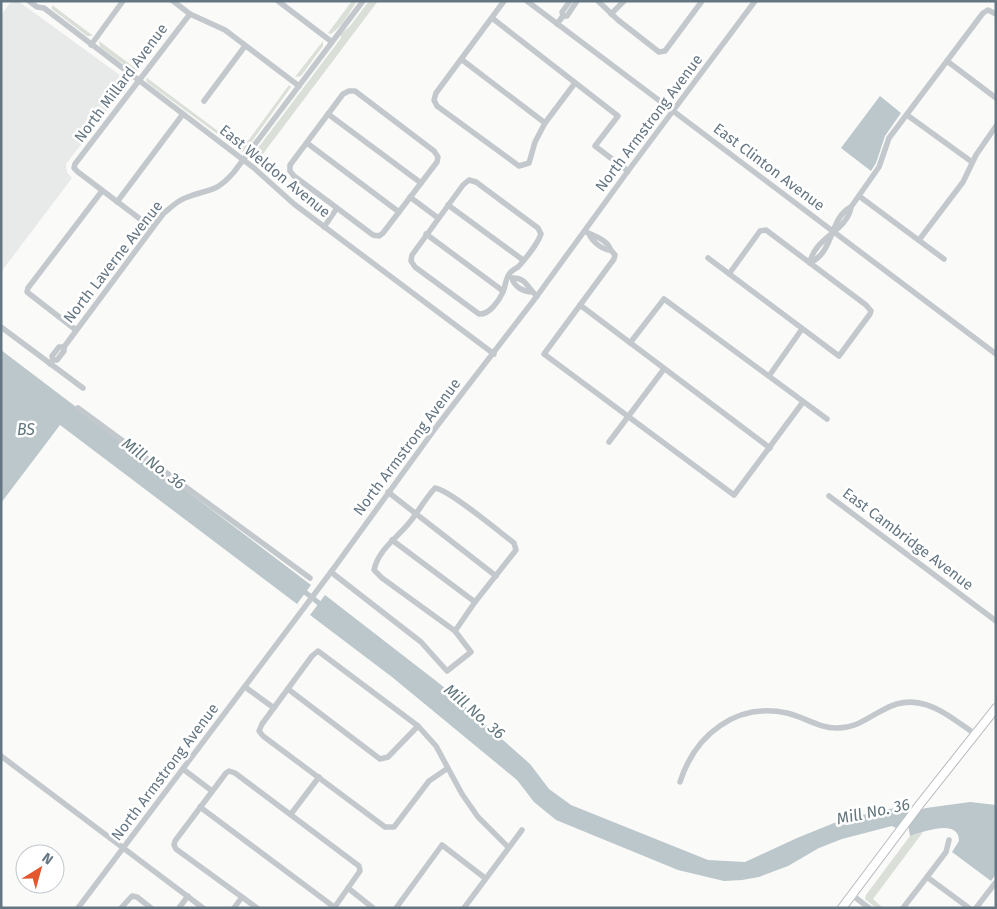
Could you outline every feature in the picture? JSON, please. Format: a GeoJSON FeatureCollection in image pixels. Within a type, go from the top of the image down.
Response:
{"type":"FeatureCollection","features":[{"type":"Feature","properties":{"kind":"main road"},"geometry":{"type":"LineString","coordinates":[[842,908],[920,804],[996,708]]}},
{"type":"Feature","properties":{"kind":"street","name":"East Weldon Avenue"},"geometry":{"type":"LineString","coordinates":[[29,1],[37,7],[41,5],[243,160],[294,204],[494,354]]}},
{"type":"Feature","properties":{"kind":"street"},"geometry":{"type":"LineString","coordinates":[[41,5],[49,1]]}},
{"type":"Feature","properties":{"kind":"street"},"geometry":{"type":"LineString","coordinates":[[91,45],[124,1]]}},
{"type":"Feature","properties":{"kind":"street"},"geometry":{"type":"LineString","coordinates":[[172,1],[190,14],[218,26],[299,86]]}},
{"type":"Feature","properties":{"kind":"street"},"geometry":{"type":"LineString","coordinates":[[278,1],[332,42]]}},
{"type":"Feature","properties":{"kind":"street","name":"North Laverne Avenue"},"geometry":{"type":"LineString","coordinates":[[52,362],[52,356],[59,347],[64,347],[163,214],[185,198],[216,188],[225,182],[363,1]]}},
{"type":"Feature","properties":{"kind":"street"},"geometry":{"type":"LineString","coordinates":[[504,1],[436,93],[434,100],[437,106],[519,166],[529,163],[535,142],[545,123],[575,82]]}},
{"type":"Feature","properties":{"kind":"street","name":"East Clinton Avenue"},"geometry":{"type":"LineString","coordinates":[[527,1],[996,354]]}},
{"type":"Feature","properties":{"kind":"street"},"geometry":{"type":"LineString","coordinates":[[564,16],[562,12],[570,1]]}},
{"type":"Feature","properties":{"kind":"street"},"geometry":{"type":"LineString","coordinates":[[557,24],[564,16],[567,16],[577,1]]}},
{"type":"Feature","properties":{"kind":"street"},"geometry":{"type":"LineString","coordinates":[[598,1],[611,14],[659,52],[665,51],[702,1]]}},
{"type":"Feature","properties":{"kind":"street"},"geometry":{"type":"LineString","coordinates":[[611,14],[624,1]]}},
{"type":"Feature","properties":{"kind":"street","name":"North Armstrong Avenue"},"geometry":{"type":"LineString","coordinates":[[78,908],[331,572],[388,492],[494,354],[535,294],[587,233],[628,171],[756,1]]}},
{"type":"Feature","properties":{"kind":"street"},"geometry":{"type":"LineString","coordinates":[[810,263],[811,256],[824,238],[834,231],[836,222],[845,210],[851,207],[879,167],[889,138],[983,13],[988,10],[996,14]]}},
{"type":"Feature","properties":{"kind":"street","name":"North Millard Avenue"},"geometry":{"type":"LineString","coordinates":[[102,191],[74,168],[75,164],[190,14]]}},
{"type":"Feature","properties":{"kind":"street"},"geometry":{"type":"LineString","coordinates":[[492,18],[618,116],[595,146],[628,171]]}},
{"type":"Feature","properties":{"kind":"street"},"geometry":{"type":"LineString","coordinates":[[204,101],[245,46]]}},
{"type":"Feature","properties":{"kind":"street"},"geometry":{"type":"LineString","coordinates":[[461,59],[545,123]]}},
{"type":"Feature","properties":{"kind":"street"},"geometry":{"type":"LineString","coordinates":[[948,62],[996,98]]}},
{"type":"Feature","properties":{"kind":"street"},"geometry":{"type":"LineString","coordinates":[[355,91],[434,151],[438,157],[399,212],[383,233],[378,236],[373,235],[290,171],[290,165],[307,143],[343,94],[355,91]]}},
{"type":"Feature","properties":{"kind":"street"},"geometry":{"type":"LineString","coordinates":[[117,202],[183,114]]}},
{"type":"Feature","properties":{"kind":"street"},"geometry":{"type":"LineString","coordinates":[[328,114],[421,183]]}},
{"type":"Feature","properties":{"kind":"street"},"geometry":{"type":"LineString","coordinates":[[907,114],[972,162]]}},
{"type":"Feature","properties":{"kind":"street"},"geometry":{"type":"LineString","coordinates":[[919,240],[963,182],[980,147],[996,126]]}},
{"type":"Feature","properties":{"kind":"street"},"geometry":{"type":"LineString","coordinates":[[307,143],[399,212]]}},
{"type":"Feature","properties":{"kind":"street"},"geometry":{"type":"LineString","coordinates":[[469,180],[476,182],[538,228],[541,234],[539,240],[510,277],[503,291],[488,312],[479,314],[415,268],[411,261],[412,255],[438,218],[469,180]]}},
{"type":"Feature","properties":{"kind":"street"},"geometry":{"type":"LineString","coordinates":[[76,330],[27,292],[28,288],[102,191],[152,228]]}},
{"type":"Feature","properties":{"kind":"street"},"geometry":{"type":"LineString","coordinates":[[859,196],[944,259]]}},
{"type":"Feature","properties":{"kind":"street"},"geometry":{"type":"LineString","coordinates":[[410,197],[438,218]]}},
{"type":"Feature","properties":{"kind":"street"},"geometry":{"type":"LineString","coordinates":[[448,205],[523,260]]}},
{"type":"Feature","properties":{"kind":"street"},"geometry":{"type":"LineString","coordinates":[[324,227],[337,208]]}},
{"type":"Feature","properties":{"kind":"street"},"geometry":{"type":"LineString","coordinates":[[708,258],[729,274],[802,329],[839,356],[871,311],[866,304],[764,230],[758,235],[729,274]]}},
{"type":"Feature","properties":{"kind":"street"},"geometry":{"type":"LineString","coordinates":[[587,233],[594,234],[608,245],[609,250],[615,255],[614,260],[544,354],[734,496],[803,402]]}},
{"type":"Feature","properties":{"kind":"street"},"geometry":{"type":"LineString","coordinates":[[426,234],[503,291]]}},
{"type":"Feature","properties":{"kind":"street"},"geometry":{"type":"LineString","coordinates":[[510,277],[519,277],[530,286],[535,294]]}},
{"type":"Feature","properties":{"kind":"street"},"geometry":{"type":"LineString","coordinates":[[510,277],[513,283],[525,292],[535,294]]}},
{"type":"Feature","properties":{"kind":"street"},"geometry":{"type":"LineString","coordinates":[[517,286],[522,280]]}},
{"type":"Feature","properties":{"kind":"street"},"geometry":{"type":"LineString","coordinates":[[630,343],[664,299],[827,420]]}},
{"type":"Feature","properties":{"kind":"street"},"geometry":{"type":"LineString","coordinates":[[580,305],[770,448]]}},
{"type":"Feature","properties":{"kind":"street"},"geometry":{"type":"LineString","coordinates":[[1,327],[52,362],[83,388]]}},
{"type":"Feature","properties":{"kind":"street"},"geometry":{"type":"LineString","coordinates":[[768,376],[802,329]]}},
{"type":"Feature","properties":{"kind":"street"},"geometry":{"type":"LineString","coordinates":[[609,442],[664,369]]}},
{"type":"Feature","properties":{"kind":"street"},"geometry":{"type":"LineString","coordinates":[[78,408],[310,578]]}},
{"type":"Feature","properties":{"kind":"street"},"geometry":{"type":"LineString","coordinates":[[331,572],[421,642],[447,671],[470,652],[455,631],[382,578],[374,570],[378,558],[392,540],[405,528],[435,488],[440,489],[514,543],[516,550],[455,631]]}},
{"type":"Feature","properties":{"kind":"street"},"geometry":{"type":"LineString","coordinates":[[388,492],[496,576]]}},
{"type":"Feature","properties":{"kind":"street","name":"East Cambridge Avenue"},"geometry":{"type":"LineString","coordinates":[[830,496],[996,621]]}},
{"type":"Feature","properties":{"kind":"street"},"geometry":{"type":"LineString","coordinates":[[392,540],[475,602]]}},
{"type":"Feature","properties":{"kind":"street"},"geometry":{"type":"LineString","coordinates":[[448,768],[430,781],[394,827],[385,827],[263,736],[259,731],[312,656],[318,651],[418,726],[436,746],[448,768],[462,794],[478,817],[508,847]]}},
{"type":"Feature","properties":{"kind":"street"},"geometry":{"type":"LineString","coordinates":[[245,687],[274,708]]}},
{"type":"Feature","properties":{"kind":"street"},"geometry":{"type":"LineString","coordinates":[[288,689],[380,758],[388,757],[418,726]]}},
{"type":"Feature","properties":{"kind":"street"},"geometry":{"type":"LineString","coordinates":[[680,782],[690,756],[697,746],[712,732],[732,718],[758,712],[786,712],[836,729],[857,725],[889,706],[917,702],[937,708],[975,734]]}},
{"type":"Feature","properties":{"kind":"street"},"geometry":{"type":"LineString","coordinates":[[1,756],[203,908]]}},
{"type":"Feature","properties":{"kind":"street"},"geometry":{"type":"LineString","coordinates":[[183,769],[212,791]]}},
{"type":"Feature","properties":{"kind":"street"},"geometry":{"type":"LineString","coordinates":[[200,807],[334,908],[360,871],[359,866],[232,772],[226,773],[212,791],[175,840],[174,845],[176,849],[257,908]]}},
{"type":"Feature","properties":{"kind":"street"},"geometry":{"type":"LineString","coordinates":[[291,814],[319,777]]}},
{"type":"Feature","properties":{"kind":"street"},"geometry":{"type":"LineString","coordinates":[[464,908],[522,830]]}},
{"type":"Feature","properties":{"kind":"street"},"geometry":{"type":"LineString","coordinates":[[903,908],[946,852],[949,840]]}},
{"type":"Feature","properties":{"kind":"street"},"geometry":{"type":"LineString","coordinates":[[396,908],[442,846],[485,878]]}},
{"type":"Feature","properties":{"kind":"street"},"geometry":{"type":"LineString","coordinates":[[927,877],[969,908]]}},
{"type":"Feature","properties":{"kind":"street"},"geometry":{"type":"LineString","coordinates":[[976,908],[996,882]]}},
{"type":"Feature","properties":{"kind":"street"},"geometry":{"type":"LineString","coordinates":[[348,888],[373,908]]}},
{"type":"Feature","properties":{"kind":"street"},"geometry":{"type":"LineString","coordinates":[[852,895],[869,908]]}},
{"type":"Feature","properties":{"kind":"street"},"geometry":{"type":"LineString","coordinates":[[120,908],[132,896],[137,897],[151,908]]}},
{"type":"Feature","properties":{"kind":"street"},"geometry":{"type":"LineString","coordinates":[[179,908],[188,896]]}},
{"type":"Feature","properties":{"kind":"street"},"geometry":{"type":"LineString","coordinates":[[234,908],[242,897]]}},
{"type":"Feature","properties":{"kind":"shaded area"},"geometry":{"type":"Polygon","coordinates":[[[18,1],[128,81],[127,85],[66,164],[67,172],[72,178],[1,272],[1,15],[10,3],[18,1]]]}},
{"type":"Feature","properties":{"kind":"shaded area"},"geometry":{"type":"Polygon","coordinates":[[[352,1],[357,1],[342,24],[331,34],[328,33],[352,1]]]}},
{"type":"Feature","properties":{"kind":"shaded area"},"geometry":{"type":"Polygon","coordinates":[[[369,1],[378,1],[256,163],[253,161],[252,156],[341,38],[341,34],[350,26],[369,1]]]}},
{"type":"Feature","properties":{"kind":"shaded area"},"geometry":{"type":"Polygon","coordinates":[[[52,5],[92,36],[87,36],[52,9],[52,5]]]}},
{"type":"Feature","properties":{"kind":"shaded area"},"geometry":{"type":"Polygon","coordinates":[[[99,41],[139,71],[134,72],[100,47],[99,41]]]}},
{"type":"Feature","properties":{"kind":"shaded area"},"geometry":{"type":"Polygon","coordinates":[[[323,41],[323,46],[301,76],[295,77],[323,41]]]}},
{"type":"Feature","properties":{"kind":"shaded area"},"geometry":{"type":"Polygon","coordinates":[[[147,78],[242,149],[289,85],[291,87],[245,151],[242,152],[148,83],[147,78]]]}},
{"type":"Feature","properties":{"kind":"shaded area"},"geometry":{"type":"Polygon","coordinates":[[[923,832],[873,899],[883,908],[876,908],[865,899],[866,895],[910,836],[923,832]]]}},
{"type":"Feature","properties":{"kind":"water"},"geometry":{"type":"Polygon","coordinates":[[[880,96],[901,113],[885,136],[876,163],[871,171],[841,148],[880,96]]]}},
{"type":"Feature","properties":{"kind":"water","name":"BS"},"geometry":{"type":"Polygon","coordinates":[[[1,350],[311,585],[297,604],[60,425],[1,503],[1,350]]]}},
{"type":"Feature","properties":{"kind":"water"},"geometry":{"type":"Polygon","coordinates":[[[325,595],[440,684],[530,764],[549,789],[571,805],[708,860],[745,862],[834,823],[881,810],[911,808],[896,828],[892,826],[842,839],[819,848],[788,866],[759,877],[724,881],[678,870],[556,820],[534,802],[517,780],[392,677],[310,615],[325,595]]]}},
{"type":"Feature","properties":{"kind":"water"},"geometry":{"type":"Polygon","coordinates":[[[970,802],[996,805],[996,874],[991,881],[952,852],[959,841],[957,834],[953,830],[939,828],[910,836],[908,824],[919,810],[970,802]]]}},
{"type":"Feature","properties":{"kind":"waterway","name":"Mill No. 36"},"geometry":{"type":"LineString","coordinates":[[301,589],[324,607]]}}]}
